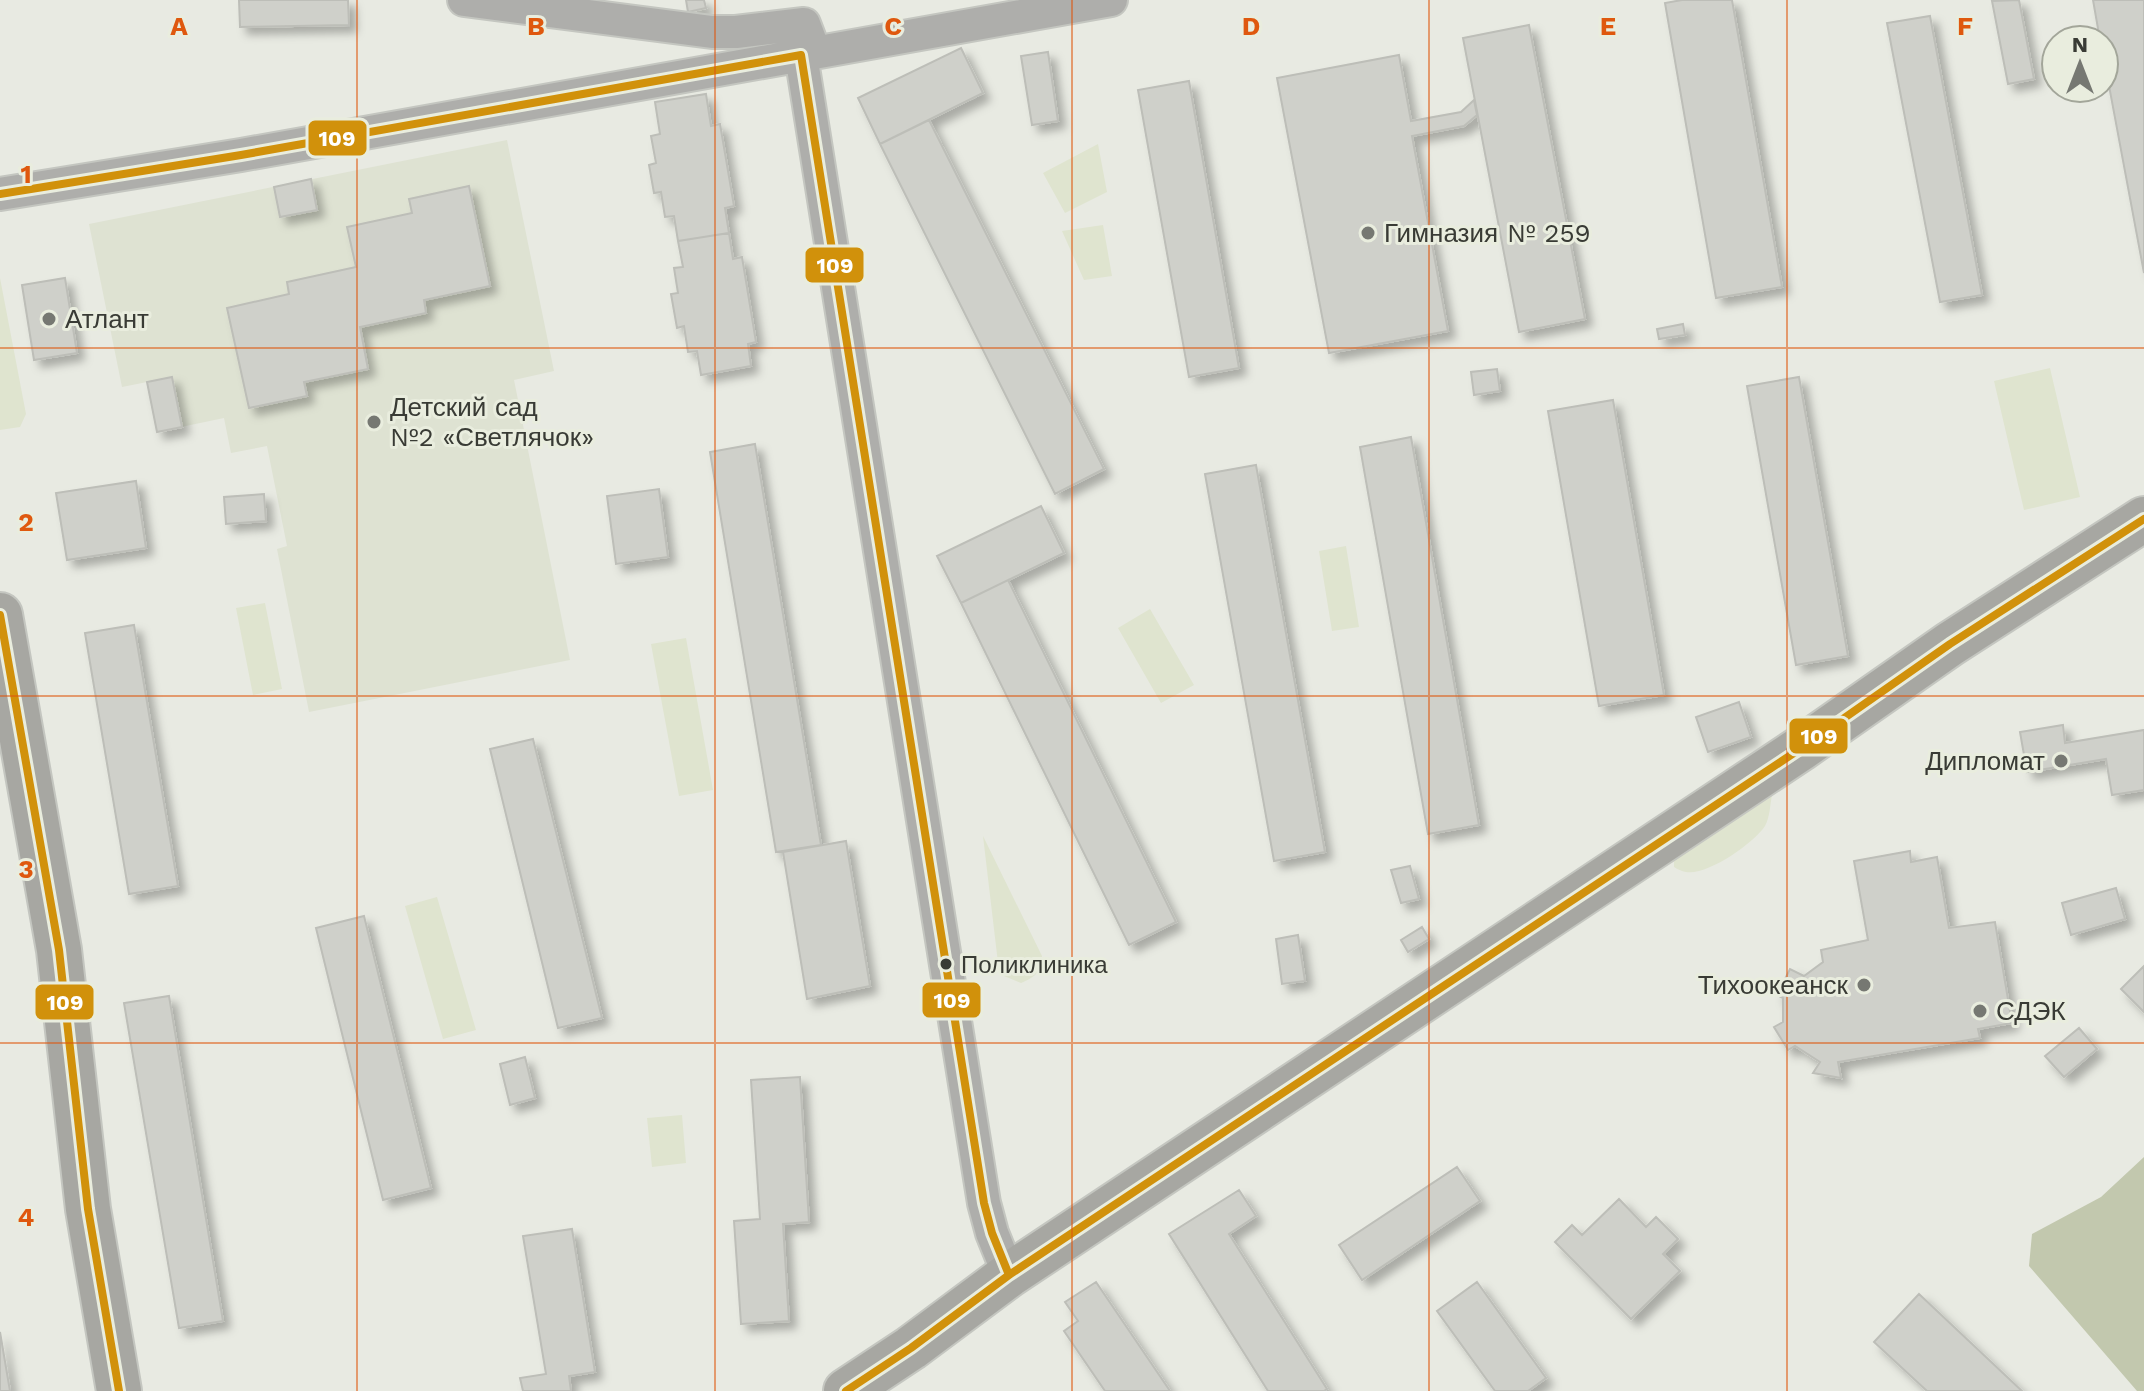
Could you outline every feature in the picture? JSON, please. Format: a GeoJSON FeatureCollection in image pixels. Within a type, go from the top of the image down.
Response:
{"type":"FeatureCollection","features":[{"type":"Feature","properties":{"kind":"main road"},"geometry":{"type":"LineString","coordinates":[[846,1391],[911,1348],[1009,1275],[1800,749],[1950,644],[2144,519]]}},
{"type":"Feature","properties":{"kind":"main road"},"geometry":{"type":"LineString","coordinates":[[0,615],[22,726],[59,950],[88,1209],[119,1391]]}},
{"type":"Feature","properties":{"kind":"street"},"geometry":{"type":"LineString","coordinates":[[464,0],[712,32],[804,24],[984,1203],[1009,1275]]}},
{"type":"Feature","properties":{"kind":"street"},"geometry":{"type":"LineString","coordinates":[[0,194],[241,155],[1111,0]]}},
{"type":"Feature","properties":{"kind":"shaded area","name":"Детский сад №2 «Светлячок»"},"geometry":{"type":"Polygon","coordinates":[[[507,140],[554,371],[514,380],[570,660],[309,712],[277,549],[287,546],[267,446],[231,453],[224,418],[157,432],[147,382],[122,387],[89,224],[507,140]]]}},
{"type":"Feature","properties":{"kind":"shaded area"},"geometry":{"type":"Polygon","coordinates":[[[1098,144],[1107,192],[1065,213],[1043,173],[1098,144]]]}},
{"type":"Feature","properties":{"kind":"shaded area"},"geometry":{"type":"Polygon","coordinates":[[[1103,225],[1112,276],[1084,280],[1062,231],[1103,225]]]}},
{"type":"Feature","properties":{"kind":"shaded area"},"geometry":{"type":"Polygon","coordinates":[[[0,278],[26,414],[20,427],[0,430],[0,278]]]}},
{"type":"Feature","properties":{"kind":"shaded area"},"geometry":{"type":"Polygon","coordinates":[[[2050,368],[2080,497],[2024,510],[1994,381],[2050,368]]]}},
{"type":"Feature","properties":{"kind":"shaded area"},"geometry":{"type":"Polygon","coordinates":[[[1346,546],[1359,627],[1332,631],[1319,551],[1346,546]]]}},
{"type":"Feature","properties":{"kind":"shaded area"},"geometry":{"type":"Polygon","coordinates":[[[265,603],[282,689],[253,695],[236,608],[265,603]]]}},
{"type":"Feature","properties":{"kind":"shaded area"},"geometry":{"type":"Polygon","coordinates":[[[1150,609],[1194,685],[1161,703],[1118,628],[1150,609]]]}},
{"type":"Feature","properties":{"kind":"shaded area"},"geometry":{"type":"Polygon","coordinates":[[[686,638],[713,790],[679,796],[651,644],[686,638]]]}},
{"type":"Feature","properties":{"kind":"shaded area"},"geometry":{"type":"Polygon","coordinates":[[[1764,791],[1772,795],[1768,819],[1751,841],[1706,869],[1686,872],[1674,867],[1674,858],[1764,791]]]}},
{"type":"Feature","properties":{"kind":"shaded area"},"geometry":{"type":"Polygon","coordinates":[[[983,836],[1042,956],[1037,973],[1021,983],[1004,976],[998,963],[983,836]]]}},
{"type":"Feature","properties":{"kind":"shaded area"},"geometry":{"type":"Polygon","coordinates":[[[437,897],[476,1030],[443,1039],[405,906],[437,897]]]}},
{"type":"Feature","properties":{"kind":"shaded area"},"geometry":{"type":"Polygon","coordinates":[[[682,1115],[686,1163],[652,1167],[647,1118],[682,1115]]]}},
{"type":"Feature","properties":{"kind":"shaded area"},"geometry":{"type":"Polygon","coordinates":[[[2144,1157],[2144,1391],[2137,1391],[2029,1266],[2032,1234],[2101,1197],[2144,1157]]]}},
{"type":"Feature","properties":{"kind":"building"},"geometry":{"type":"Polygon","coordinates":[[[239,0],[348,0],[349,25],[240,27],[239,0]]]}},
{"type":"Feature","properties":{"kind":"building"},"geometry":{"type":"Polygon","coordinates":[[[686,0],[704,0],[706,8],[688,12],[686,0]]]}},
{"type":"Feature","properties":{"kind":"building"},"geometry":{"type":"Polygon","coordinates":[[[1732,0],[1782,287],[1716,298],[1665,3],[1732,0]]]}},
{"type":"Feature","properties":{"kind":"building"},"geometry":{"type":"Polygon","coordinates":[[[2019,0],[2034,79],[2008,84],[1992,1],[2019,0]]]}},
{"type":"Feature","properties":{"kind":"building"},"geometry":{"type":"Polygon","coordinates":[[[2093,0],[2144,0],[2144,273],[2112,104],[2120,104],[2120,24],[2097,24],[2093,0]]]}},
{"type":"Feature","properties":{"kind":"building"},"geometry":{"type":"Polygon","coordinates":[[[1930,16],[1982,295],[1940,302],[1887,23],[1930,16]]]}},
{"type":"Feature","properties":{"kind":"building"},"geometry":{"type":"Polygon","coordinates":[[[1529,25],[1585,319],[1519,332],[1463,38],[1529,25]]]}},
{"type":"Feature","properties":{"kind":"building"},"geometry":{"type":"Polygon","coordinates":[[[961,48],[983,93],[880,144],[858,98],[961,48]]]}},
{"type":"Feature","properties":{"kind":"building"},"geometry":{"type":"Polygon","coordinates":[[[1048,52],[1058,121],[1032,125],[1021,56],[1048,52]]]}},
{"type":"Feature","properties":{"kind":"building","name":"Гимназия № 259"},"geometry":{"type":"Polygon","coordinates":[[[1399,55],[1411,121],[1461,112],[1474,100],[1477,115],[1464,126],[1412,136],[1448,331],[1329,353],[1277,78],[1399,55]]]}},
{"type":"Feature","properties":{"kind":"building"},"geometry":{"type":"Polygon","coordinates":[[[1189,81],[1239,368],[1189,377],[1138,90],[1189,81]]]}},
{"type":"Feature","properties":{"kind":"building"},"geometry":{"type":"Polygon","coordinates":[[[706,94],[711,126],[720,124],[734,206],[725,208],[729,233],[678,241],[674,216],[665,217],[661,192],[654,193],[649,165],[656,163],[651,136],[660,134],[655,102],[706,94]]]}},
{"type":"Feature","properties":{"kind":"building"},"geometry":{"type":"Polygon","coordinates":[[[929,120],[1104,469],[1055,494],[880,144],[929,120]]]}},
{"type":"Feature","properties":{"kind":"building"},"geometry":{"type":"Polygon","coordinates":[[[311,179],[317,210],[280,217],[274,187],[311,179]]]}},
{"type":"Feature","properties":{"kind":"building"},"geometry":{"type":"Polygon","coordinates":[[[469,186],[490,286],[424,300],[426,313],[360,327],[368,369],[304,382],[307,396],[249,408],[227,308],[289,294],[287,282],[356,267],[347,227],[412,213],[409,199],[469,186]]]}},
{"type":"Feature","properties":{"kind":"building"},"geometry":{"type":"Polygon","coordinates":[[[729,233],[733,259],[742,257],[756,342],[748,344],[751,366],[701,375],[697,351],[688,352],[684,326],[677,328],[671,294],[678,293],[674,268],[683,267],[678,241],[729,233]]]}},
{"type":"Feature","properties":{"kind":"building","name":"Атлант"},"geometry":{"type":"Polygon","coordinates":[[[65,278],[77,353],[34,360],[22,285],[65,278]]]}},
{"type":"Feature","properties":{"kind":"building"},"geometry":{"type":"Polygon","coordinates":[[[1683,324],[1685,335],[1659,339],[1657,329],[1683,324]]]}},
{"type":"Feature","properties":{"kind":"building"},"geometry":{"type":"Polygon","coordinates":[[[1497,369],[1500,391],[1474,395],[1471,372],[1497,369]]]}},
{"type":"Feature","properties":{"kind":"building"},"geometry":{"type":"Polygon","coordinates":[[[172,377],[182,427],[157,432],[147,382],[172,377]]]}},
{"type":"Feature","properties":{"kind":"building"},"geometry":{"type":"Polygon","coordinates":[[[1799,377],[1848,656],[1796,665],[1747,386],[1799,377]]]}},
{"type":"Feature","properties":{"kind":"building"},"geometry":{"type":"Polygon","coordinates":[[[1613,400],[1664,695],[1599,706],[1548,411],[1613,400]]]}},
{"type":"Feature","properties":{"kind":"building"},"geometry":{"type":"Polygon","coordinates":[[[1411,437],[1479,825],[1428,834],[1360,447],[1411,437]]]}},
{"type":"Feature","properties":{"kind":"building"},"geometry":{"type":"Polygon","coordinates":[[[755,444],[821,845],[776,852],[710,452],[755,444]]]}},
{"type":"Feature","properties":{"kind":"building"},"geometry":{"type":"Polygon","coordinates":[[[1256,465],[1325,852],[1274,861],[1205,474],[1256,465]]]}},
{"type":"Feature","properties":{"kind":"building"},"geometry":{"type":"Polygon","coordinates":[[[136,481],[146,548],[67,560],[56,493],[136,481]]]}},
{"type":"Feature","properties":{"kind":"building"},"geometry":{"type":"Polygon","coordinates":[[[659,489],[668,557],[616,564],[607,496],[659,489]]]}},
{"type":"Feature","properties":{"kind":"building"},"geometry":{"type":"Polygon","coordinates":[[[264,494],[266,521],[226,524],[224,497],[264,494]]]}},
{"type":"Feature","properties":{"kind":"building"},"geometry":{"type":"Polygon","coordinates":[[[1041,506],[1064,553],[961,603],[937,556],[1041,506]]]}},
{"type":"Feature","properties":{"kind":"building"},"geometry":{"type":"Polygon","coordinates":[[[1008,580],[1176,922],[1129,945],[961,603],[1008,580]]]}},
{"type":"Feature","properties":{"kind":"building"},"geometry":{"type":"Polygon","coordinates":[[[134,625],[178,886],[129,894],[85,633],[134,625]]]}},
{"type":"Feature","properties":{"kind":"building"},"geometry":{"type":"Polygon","coordinates":[[[1739,702],[1751,737],[1708,752],[1696,717],[1739,702]]]}},
{"type":"Feature","properties":{"kind":"building","name":"Дипломат"},"geometry":{"type":"Polygon","coordinates":[[[2063,725],[2065,743],[2144,730],[2144,790],[2112,795],[2106,759],[2027,772],[2020,732],[2063,725]]]}},
{"type":"Feature","properties":{"kind":"building"},"geometry":{"type":"Polygon","coordinates":[[[533,739],[602,1018],[558,1028],[490,749],[533,739]]]}},
{"type":"Feature","properties":{"kind":"building"},"geometry":{"type":"Polygon","coordinates":[[[846,841],[870,986],[807,999],[783,852],[846,841]]]}},
{"type":"Feature","properties":{"kind":"building"},"geometry":{"type":"Polygon","coordinates":[[[1910,851],[1911,862],[1937,857],[1949,928],[1995,922],[2012,1023],[1978,1029],[1980,1038],[1838,1062],[1841,1078],[1813,1073],[1820,1062],[1795,1046],[1788,1050],[1774,1027],[1783,1022],[1783,998],[1777,995],[1790,969],[1804,976],[1823,962],[1821,950],[1868,940],[1854,861],[1910,851]]]}},
{"type":"Feature","properties":{"kind":"building"},"geometry":{"type":"Polygon","coordinates":[[[1410,866],[1419,899],[1401,903],[1391,870],[1410,866]]]}},
{"type":"Feature","properties":{"kind":"building"},"geometry":{"type":"Polygon","coordinates":[[[2116,888],[2125,919],[2071,935],[2062,903],[2116,888]]]}},
{"type":"Feature","properties":{"kind":"building"},"geometry":{"type":"Polygon","coordinates":[[[364,916],[431,1188],[383,1200],[316,928],[364,916]]]}},
{"type":"Feature","properties":{"kind":"building"},"geometry":{"type":"Polygon","coordinates":[[[1422,927],[1429,939],[1408,952],[1401,940],[1422,927]]]}},
{"type":"Feature","properties":{"kind":"building"},"geometry":{"type":"Polygon","coordinates":[[[1298,935],[1305,981],[1282,984],[1276,939],[1298,935]]]}},
{"type":"Feature","properties":{"kind":"building"},"geometry":{"type":"Polygon","coordinates":[[[2144,966],[2144,1012],[2121,989],[2144,966]]]}},
{"type":"Feature","properties":{"kind":"building"},"geometry":{"type":"Polygon","coordinates":[[[169,996],[223,1321],[179,1328],[124,1003],[169,996]]]}},
{"type":"Feature","properties":{"kind":"building"},"geometry":{"type":"Polygon","coordinates":[[[2079,1028],[2097,1049],[2064,1077],[2045,1056],[2079,1028]]]}},
{"type":"Feature","properties":{"kind":"building"},"geometry":{"type":"Polygon","coordinates":[[[525,1057],[535,1098],[510,1105],[500,1064],[525,1057]]]}},
{"type":"Feature","properties":{"kind":"building"},"geometry":{"type":"Polygon","coordinates":[[[800,1077],[809,1222],[783,1224],[789,1321],[741,1324],[734,1221],[760,1219],[751,1080],[800,1077]]]}},
{"type":"Feature","properties":{"kind":"building"},"geometry":{"type":"Polygon","coordinates":[[[1457,1167],[1480,1201],[1362,1280],[1339,1245],[1457,1167]]]}},
{"type":"Feature","properties":{"kind":"building"},"geometry":{"type":"Polygon","coordinates":[[[1239,1190],[1256,1216],[1229,1234],[1327,1389],[1324,1391],[1268,1391],[1169,1234],[1239,1190]]]}},
{"type":"Feature","properties":{"kind":"building"},"geometry":{"type":"Polygon","coordinates":[[[1619,1199],[1646,1227],[1656,1217],[1678,1239],[1663,1254],[1680,1271],[1631,1319],[1555,1242],[1572,1225],[1582,1235],[1619,1199]]]}},
{"type":"Feature","properties":{"kind":"building"},"geometry":{"type":"Polygon","coordinates":[[[572,1229],[595,1372],[569,1376],[571,1391],[523,1391],[520,1378],[546,1374],[523,1236],[572,1229]]]}},
{"type":"Feature","properties":{"kind":"building"},"geometry":{"type":"Polygon","coordinates":[[[1096,1282],[1170,1391],[1105,1391],[1064,1331],[1078,1321],[1065,1302],[1096,1282]]]}},
{"type":"Feature","properties":{"kind":"building"},"geometry":{"type":"Polygon","coordinates":[[[1477,1282],[1546,1378],[1528,1391],[1495,1391],[1437,1311],[1477,1282]]]}},
{"type":"Feature","properties":{"kind":"building"},"geometry":{"type":"Polygon","coordinates":[[[1919,1294],[2022,1391],[1927,1391],[1874,1342],[1919,1294]]]}},
{"type":"Feature","properties":{"kind":"building"},"geometry":{"type":"Polygon","coordinates":[[[0,1332],[10,1391],[0,1391],[0,1332]]]}},
{"type":"Feature","properties":{"kind":"transit line","name":"109"},"geometry":{"type":"LineString","coordinates":[[0,194],[241,155],[801,55],[984,1203],[1009,1275]]}},
{"type":"Feature","properties":{"kind":"transit line","name":"109"},"geometry":{"type":"LineString","coordinates":[[846,1391],[911,1348],[1009,1275],[1800,749],[1950,644],[2144,519]]}},
{"type":"Feature","properties":{"kind":"transit line","name":"109"},"geometry":{"type":"LineString","coordinates":[[0,615],[59,950],[88,1209],[119,1391]]}},
{"type":"Feature","properties":{"kind":"place","name":"Гимназия № 259"},"geometry":{"type":"Point","coordinates":[1368,233]}},
{"type":"Feature","properties":{"kind":"place","name":"Атлант"},"geometry":{"type":"Point","coordinates":[49,319]}},
{"type":"Feature","properties":{"kind":"place","name":"Детский сад №2 «Светлячок»"},"geometry":{"type":"Point","coordinates":[374,422]}},
{"type":"Feature","properties":{"kind":"place","name":"Дипломат"},"geometry":{"type":"Point","coordinates":[2061,761]}},
{"type":"Feature","properties":{"kind":"place","name":"Поликлиника"},"geometry":{"type":"Point","coordinates":[946,964]}},
{"type":"Feature","properties":{"kind":"place","name":"Тихоокеанск"},"geometry":{"type":"Point","coordinates":[1864,985]}},
{"type":"Feature","properties":{"kind":"place","name":"СДЭК"},"geometry":{"type":"Point","coordinates":[1980,1011]}}]}
